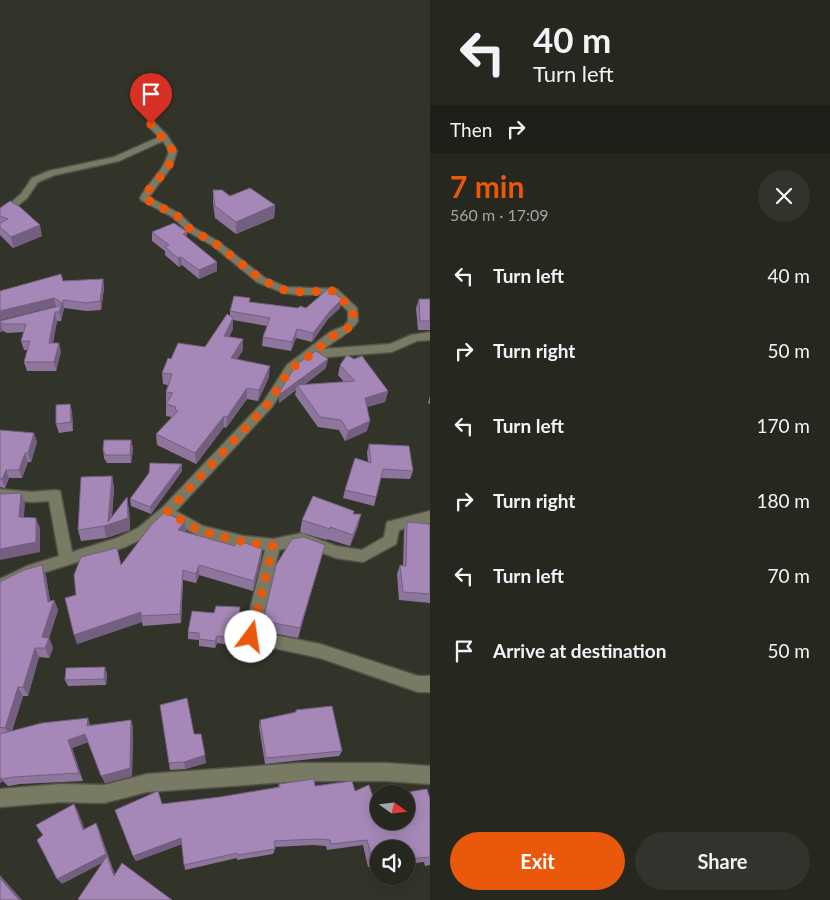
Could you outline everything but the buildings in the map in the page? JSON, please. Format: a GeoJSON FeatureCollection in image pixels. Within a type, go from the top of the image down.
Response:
{"type":"FeatureCollection","features":[{"type":"Feature","properties":{"kind":"street"},"geometry":{"type":"LineString","coordinates":[[0,586],[32,570],[120,543],[143,532],[167,512],[268,404],[291,368],[334,335],[348,328],[353,321],[353,310],[333,291],[301,292],[284,290],[262,280],[216,244],[190,229],[177,216],[144,198],[149,188],[171,164],[173,151],[164,137],[151,124]]}},
{"type":"Feature","properties":{"kind":"street"},"geometry":{"type":"LineString","coordinates":[[0,217],[24,196],[35,180],[52,173],[116,160],[155,143],[164,137]]}},
{"type":"Feature","properties":{"kind":"street"},"geometry":{"type":"LineString","coordinates":[[311,354],[392,348],[415,338],[430,336]]}},
{"type":"Feature","properties":{"kind":"street"},"geometry":{"type":"LineString","coordinates":[[0,494],[32,497],[55,495],[66,558]]}},
{"type":"Feature","properties":{"kind":"street"},"geometry":{"type":"LineString","coordinates":[[167,512],[200,531],[244,542],[273,546],[302,538],[336,552],[363,556],[390,540],[392,526],[430,517]]}},
{"type":"Feature","properties":{"kind":"street"},"geometry":{"type":"LineString","coordinates":[[273,546],[251,637],[320,651],[418,684],[430,684]]}},
{"type":"Feature","properties":{"kind":"street"},"geometry":{"type":"LineString","coordinates":[[0,798],[61,793],[104,794],[147,783],[300,772],[385,772],[430,775]]}},
{"type":"Feature","properties":{"kind":"route"},"geometry":{"type":"LineString","coordinates":[[151,124],[164,137],[173,151],[171,164],[164,174],[149,188],[144,198],[177,216],[190,229],[216,244],[262,280],[284,290],[301,292],[333,291],[353,310],[353,321],[348,328],[334,335],[302,362],[291,368],[268,404],[167,512],[200,531],[244,542],[273,546],[251,637]]}}]}
